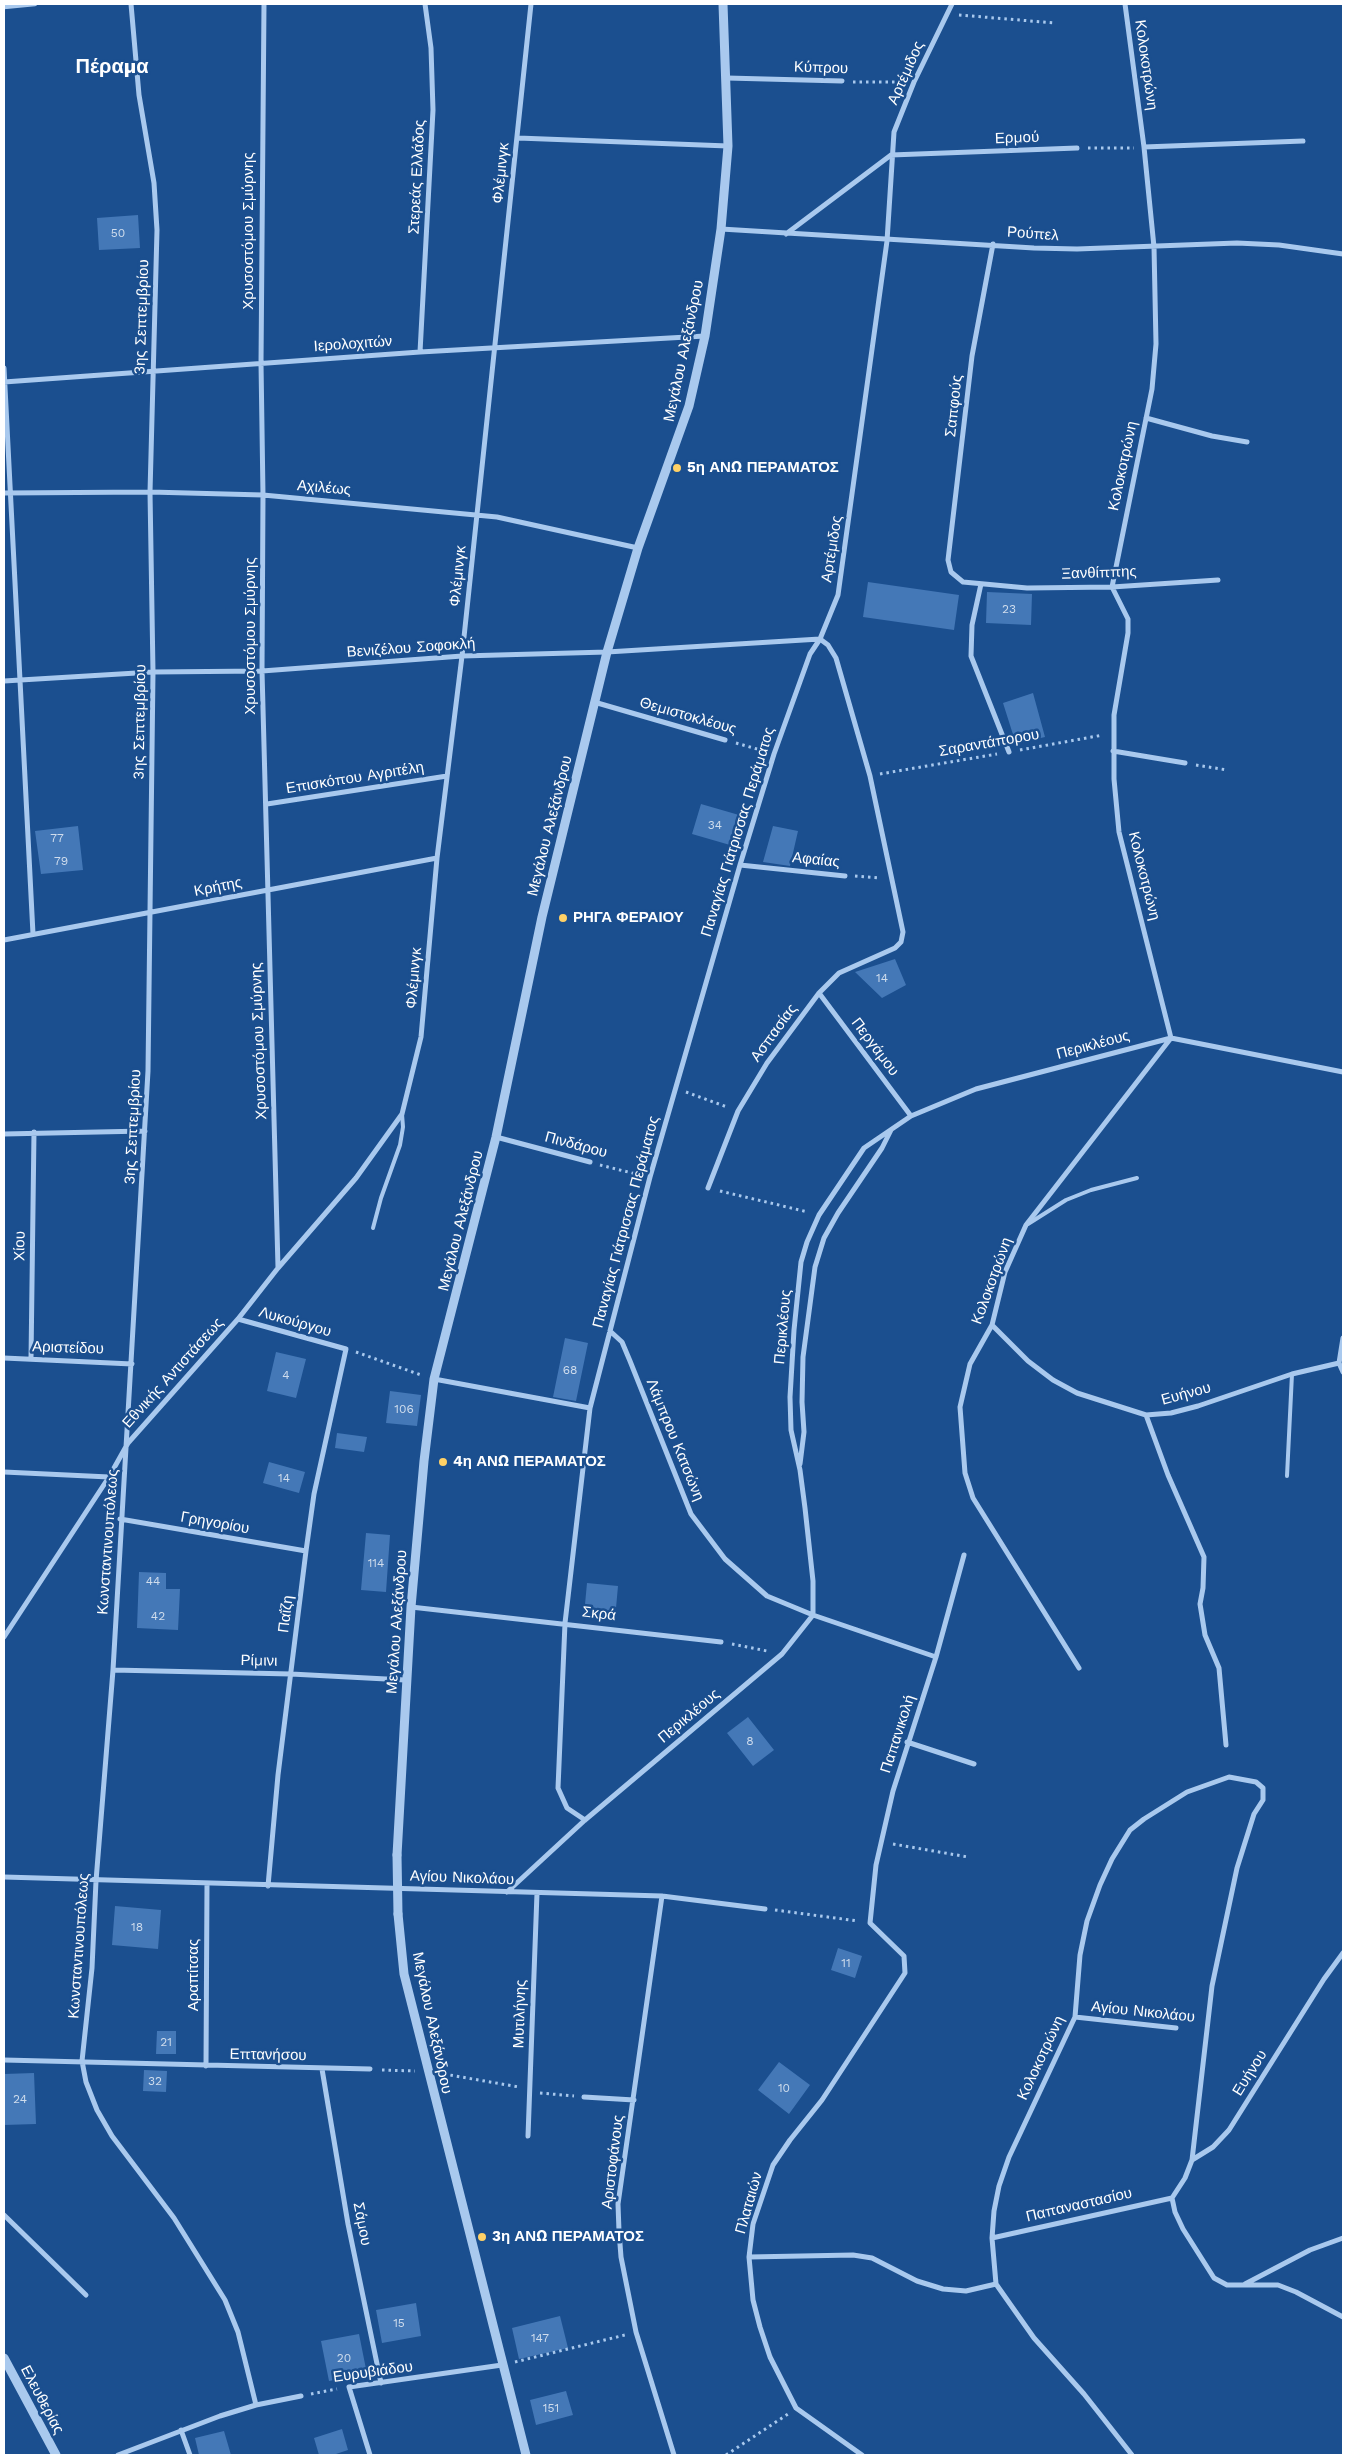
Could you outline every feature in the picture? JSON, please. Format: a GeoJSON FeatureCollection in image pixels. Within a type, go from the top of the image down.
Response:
{"type":"FeatureCollection","features":[{"type":"Feature","properties":{"kind":"street"},"geometry":{"type":"LineString","coordinates":[[4,7],[35,4]]}},
{"type":"Feature","properties":{"kind":"street","name":"3ης Σεπτεμβρίου"},"geometry":{"type":"LineString","coordinates":[[128,1443],[148,1070],[153,672],[150,492],[157,230],[154,183],[139,95],[130,4]]}},
{"type":"Feature","properties":{"kind":"street","name":"Χρυσοστόμου Σμύρνης"},"geometry":{"type":"LineString","coordinates":[[264,4],[261,363],[264,495],[262,671],[278,1268]]}},
{"type":"Feature","properties":{"kind":"street","name":"Στερεάς Ελλάδος"},"geometry":{"type":"LineString","coordinates":[[420,352],[433,110],[426,4]]}},
{"type":"Feature","properties":{"kind":"street","name":"Φλέμινγκ"},"geometry":{"type":"LineString","coordinates":[[383,1143],[402,1114],[420,1037],[437,858],[462,656],[531,4]]}},
{"type":"Feature","properties":{"kind":"street","name":"Μεγάλου Αλεξάνδρου"},"geometry":{"type":"LineString","coordinates":[[526,2455],[404,1974],[398,1914],[397,1855],[405,1680],[424,1461],[434,1379],[496,1137],[542,917],[594,702],[638,548],[689,406],[704,336],[722,229],[728,146],[723,4]]}},
{"type":"Feature","properties":{"kind":"street","name":"Αρτέμιδος"},"geometry":{"type":"LineString","coordinates":[[820,639],[838,595],[845,557],[887,241],[894,132],[914,82],[952,4]]}},
{"type":"Feature","properties":{"kind":"street","name":"Κολοκοτρώνη"},"geometry":{"type":"LineString","coordinates":[[1079,1668],[973,1498],[965,1473],[960,1407],[964,1382],[970,1364],[992,1325],[1005,1272],[1026,1225],[1171,1038],[1119,832],[1113,751],[1114,715],[1128,634],[1128,619],[1112,586],[1156,359],[1154,247],[1144,147],[1125,4]]}},
{"type":"Feature","properties":{"kind":"street","name":"Κύπρου"},"geometry":{"type":"LineString","coordinates":[[727,78],[842,81]]}},
{"type":"Feature","properties":{"kind":"street"},"geometry":{"type":"LineString","coordinates":[[518,138],[728,146]]}},
{"type":"Feature","properties":{"kind":"street"},"geometry":{"type":"LineString","coordinates":[[1144,147],[1303,141]]}},
{"type":"Feature","properties":{"kind":"street","name":"Ερμού"},"geometry":{"type":"LineString","coordinates":[[891,156],[1077,148]]}},
{"type":"Feature","properties":{"kind":"street"},"geometry":{"type":"LineString","coordinates":[[786,234],[891,156]]}},
{"type":"Feature","properties":{"kind":"street","name":"Ρούπελ"},"geometry":{"type":"LineString","coordinates":[[722,229],[887,241],[1077,249],[1237,243],[1271,244],[1343,254]]}},
{"type":"Feature","properties":{"kind":"street","name":"Σαπφούς"},"geometry":{"type":"LineString","coordinates":[[951,572],[948,560],[972,356],[993,244]]}},
{"type":"Feature","properties":{"kind":"street","name":"Ιερολοχιτών"},"geometry":{"type":"LineString","coordinates":[[4,382],[420,352],[704,336]]}},
{"type":"Feature","properties":{"kind":"street"},"geometry":{"type":"LineString","coordinates":[[4,368],[33,934]]}},
{"type":"Feature","properties":{"kind":"street"},"geometry":{"type":"LineString","coordinates":[[1146,418],[1212,436],[1247,442]]}},
{"type":"Feature","properties":{"kind":"street","name":"Αχιλέως"},"geometry":{"type":"LineString","coordinates":[[4,493],[150,492],[264,495],[497,517],[638,548]]}},
{"type":"Feature","properties":{"kind":"street","name":"Ξανθίππης"},"geometry":{"type":"LineString","coordinates":[[951,572],[963,582],[1027,588],[1112,586],[1218,580]]}},
{"type":"Feature","properties":{"kind":"street"},"geometry":{"type":"LineString","coordinates":[[981,584],[972,625],[970,656],[1009,752]]}},
{"type":"Feature","properties":{"kind":"street"},"geometry":{"type":"LineString","coordinates":[[820,639],[828,645],[836,658],[870,776],[891,878]]}},
{"type":"Feature","properties":{"kind":"street","name":"Βενιζέλου Σοφοκλή"},"geometry":{"type":"LineString","coordinates":[[4,681],[153,672],[262,671],[462,656],[607,652],[820,639]]}},
{"type":"Feature","properties":{"kind":"street","name":"Παναγίας Γιάτρισσας Περάματος"},"geometry":{"type":"LineString","coordinates":[[585,1820],[567,1808],[558,1788],[565,1623],[590,1408],[650,1177],[740,865],[774,754],[810,654],[820,639]]}},
{"type":"Feature","properties":{"kind":"street","name":"Θεμιστοκλέους"},"geometry":{"type":"LineString","coordinates":[[594,702],[725,740]]}},
{"type":"Feature","properties":{"kind":"street"},"geometry":{"type":"LineString","coordinates":[[1113,751],[1185,763]]}},
{"type":"Feature","properties":{"kind":"street","name":"Επισκόπου Αγριτέλη"},"geometry":{"type":"LineString","coordinates":[[267,804],[447,776]]}},
{"type":"Feature","properties":{"kind":"street","name":"Κρήτης"},"geometry":{"type":"LineString","coordinates":[[4,940],[437,858]]}},
{"type":"Feature","properties":{"kind":"street","name":"Αφαίας"},"geometry":{"type":"LineString","coordinates":[[740,865],[845,876]]}},
{"type":"Feature","properties":{"kind":"street","name":"Ασπασίας"},"geometry":{"type":"LineString","coordinates":[[708,1188],[738,1111],[767,1063],[818,993],[839,973],[895,948],[901,942],[903,932],[891,878]]}},
{"type":"Feature","properties":{"kind":"street","name":"Περγάμου"},"geometry":{"type":"LineString","coordinates":[[818,993],[911,1116]]}},
{"type":"Feature","properties":{"kind":"street","name":"Περικλέους"},"geometry":{"type":"LineString","coordinates":[[507,1892],[585,1820],[782,1654],[813,1615],[813,1582],[800,1470],[791,1430],[790,1397],[801,1262],[818,1215],[864,1148],[911,1116],[976,1089],[1171,1038],[1343,1072]]}},
{"type":"Feature","properties":{"kind":"street"},"geometry":{"type":"LineString","coordinates":[[800,1470],[804,1432],[802,1402],[804,1357],[815,1267],[824,1238],[882,1148],[891,1129]]}},
{"type":"Feature","properties":{"kind":"street"},"geometry":{"type":"LineString","coordinates":[[4,1134],[34,1132],[145,1132]]}},
{"type":"Feature","properties":{"kind":"street","name":"Χίου"},"geometry":{"type":"LineString","coordinates":[[31,1359],[34,1132]]}},
{"type":"Feature","properties":{"kind":"street","name":"Πινδάρου"},"geometry":{"type":"LineString","coordinates":[[496,1137],[590,1162]]}},
{"type":"Feature","properties":{"kind":"street","name":"Εθνικής Αντιστάσεως"},"geometry":{"type":"LineString","coordinates":[[4,1637],[109,1477],[128,1443],[238,1319],[278,1268],[356,1178],[383,1143]]}},
{"type":"Feature","properties":{"kind":"street","name":"Λυκούργου"},"geometry":{"type":"LineString","coordinates":[[238,1319],[346,1349]]}},
{"type":"Feature","properties":{"kind":"street","name":"Ευήνου"},"geometry":{"type":"LineString","coordinates":[[992,1325],[1028,1361],[1053,1380],[1077,1393],[1146,1415],[1171,1413],[1198,1406],[1292,1374],[1339,1363]]}},
{"type":"Feature","properties":{"kind":"street","name":"Λάμπρου Κατσώνη"},"geometry":{"type":"LineString","coordinates":[[610,1331],[622,1342],[691,1514],[725,1559],[767,1596],[813,1615],[936,1656]]}},
{"type":"Feature","properties":{"kind":"street"},"geometry":{"type":"LineString","coordinates":[[1343,1338],[1339,1363],[1343,1372]]}},
{"type":"Feature","properties":{"kind":"street","name":"Παΐζη"},"geometry":{"type":"LineString","coordinates":[[268,1886],[278,1775],[314,1494],[346,1349]]}},
{"type":"Feature","properties":{"kind":"street","name":"Αριστείδου"},"geometry":{"type":"LineString","coordinates":[[4,1358],[132,1364]]}},
{"type":"Feature","properties":{"kind":"street"},"geometry":{"type":"LineString","coordinates":[[434,1379],[590,1408]]}},
{"type":"Feature","properties":{"kind":"street"},"geometry":{"type":"LineString","coordinates":[[1146,1415],[1168,1475],[1204,1556],[1203,1588],[1200,1604],[1205,1634],[1219,1668],[1226,1745]]}},
{"type":"Feature","properties":{"kind":"street","name":"Κωνσταντινουπόλεως"},"geometry":{"type":"LineString","coordinates":[[128,1443],[120,1519],[92,1968],[82,2061],[86,2082],[100,2117],[174,2218],[225,2300],[238,2332],[256,2405]]}},
{"type":"Feature","properties":{"kind":"street"},"geometry":{"type":"LineString","coordinates":[[4,1472],[109,1477]]}},
{"type":"Feature","properties":{"kind":"street","name":"Γρηγορίου"},"geometry":{"type":"LineString","coordinates":[[120,1519],[306,1551]]}},
{"type":"Feature","properties":{"kind":"street","name":"Παπανικολή"},"geometry":{"type":"LineString","coordinates":[[870,1923],[876,1865],[881,1842],[907,1742],[936,1656],[964,1555]]}},
{"type":"Feature","properties":{"kind":"street","name":"Σκρά"},"geometry":{"type":"LineString","coordinates":[[411,1607],[721,1642]]}},
{"type":"Feature","properties":{"kind":"street","name":"Ρίμινι"},"geometry":{"type":"LineString","coordinates":[[112,1670],[291,1674],[405,1680]]}},
{"type":"Feature","properties":{"kind":"street"},"geometry":{"type":"LineString","coordinates":[[907,1742],[974,1764]]}},
{"type":"Feature","properties":{"kind":"street","name":"Κολοκοτρώνη"},"geometry":{"type":"LineString","coordinates":[[996,2284],[992,2238],[997,2194],[1008,2157],[1075,2017],[1080,1955],[1088,1921],[1112,1859],[1130,1830],[1187,1792],[1210,1782],[1229,1777],[1256,1782],[1262,1788],[1263,1800],[1254,1814],[1237,1868],[1212,1986],[1192,2160]]}},
{"type":"Feature","properties":{"kind":"street","name":"Αγίου Νικολάου"},"geometry":{"type":"LineString","coordinates":[[4,1877],[662,1896],[765,1909]]}},
{"type":"Feature","properties":{"kind":"street","name":"Αραπίτσας"},"geometry":{"type":"LineString","coordinates":[[206,2066],[207,1884]]}},
{"type":"Feature","properties":{"kind":"street","name":"Μυτιλήνης"},"geometry":{"type":"LineString","coordinates":[[528,2136],[537,1893]]}},
{"type":"Feature","properties":{"kind":"street","name":"Αριστοφάνους"},"geometry":{"type":"LineString","coordinates":[[662,1896],[618,2204],[621,2257],[636,2332],[657,2394],[674,2455]]}},
{"type":"Feature","properties":{"kind":"street","name":"Πλαταιών"},"geometry":{"type":"LineString","coordinates":[[862,2455],[796,2408],[770,2357],[760,2327],[753,2300],[749,2258],[753,2224],[773,2165],[822,2100],[905,1973],[904,1956],[870,1923]]}},
{"type":"Feature","properties":{"kind":"street","name":"Ευήνου"},"geometry":{"type":"LineString","coordinates":[[1192,2160],[1213,2147],[1229,2130],[1324,1979],[1343,1953]]}},
{"type":"Feature","properties":{"kind":"street","name":"Αγίου Νικολάου"},"geometry":{"type":"LineString","coordinates":[[1075,2017],[1176,2028]]}},
{"type":"Feature","properties":{"kind":"street","name":"Επτανήσου"},"geometry":{"type":"LineString","coordinates":[[4,2060],[370,2069]]}},
{"type":"Feature","properties":{"kind":"street","name":"Σάμου"},"geometry":{"type":"LineString","coordinates":[[322,2069],[348,2224],[382,2383]]}},
{"type":"Feature","properties":{"kind":"street"},"geometry":{"type":"LineString","coordinates":[[584,2096],[634,2100]]}},
{"type":"Feature","properties":{"kind":"street"},"geometry":{"type":"LineString","coordinates":[[1192,2160],[1185,2178],[1172,2198],[1183,2229],[1214,2278],[1227,2285],[1278,2285],[1296,2292],[1343,2317]]}},
{"type":"Feature","properties":{"kind":"street","name":"Παπαναστασίου"},"geometry":{"type":"LineString","coordinates":[[992,2238],[1172,2198]]}},
{"type":"Feature","properties":{"kind":"street"},"geometry":{"type":"LineString","coordinates":[[4,2215],[86,2295]]}},
{"type":"Feature","properties":{"kind":"street"},"geometry":{"type":"LineString","coordinates":[[1244,2284],[1286,2261],[1343,2238]]}},
{"type":"Feature","properties":{"kind":"street"},"geometry":{"type":"LineString","coordinates":[[749,2258],[853,2255],[872,2258],[917,2281],[943,2289],[966,2291],[996,2284],[1034,2338],[1084,2394],[1132,2455]]}},
{"type":"Feature","properties":{"kind":"street","name":"Ελευθερίας"},"geometry":{"type":"LineString","coordinates":[[4,2358],[56,2455]]}},
{"type":"Feature","properties":{"kind":"street","name":"Ευρυβιάδου"},"geometry":{"type":"LineString","coordinates":[[349,2387],[502,2365]]}},
{"type":"Feature","properties":{"kind":"street"},"geometry":{"type":"LineString","coordinates":[[349,2387],[370,2455]]}},
{"type":"Feature","properties":{"kind":"street"},"geometry":{"type":"LineString","coordinates":[[118,2455],[181,2430],[256,2405],[301,2396]]}},
{"type":"Feature","properties":{"kind":"street"},"geometry":{"type":"LineString","coordinates":[[181,2430],[190,2455]]}},
{"type":"Feature","properties":{"kind":"lane"},"geometry":{"type":"LineString","coordinates":[[373,1228],[381,1198],[400,1145],[403,1127],[402,1114]]}},
{"type":"Feature","properties":{"kind":"lane"},"geometry":{"type":"LineString","coordinates":[[1026,1225],[1066,1200],[1090,1190],[1137,1178]]}},
{"type":"Feature","properties":{"kind":"lane"},"geometry":{"type":"LineString","coordinates":[[1287,1476],[1292,1374]]}},
{"type":"Feature","properties":{"kind":"path"},"geometry":{"type":"LineString","coordinates":[[947,14],[1055,23]]}},
{"type":"Feature","properties":{"kind":"path","name":"Κύπρου"},"geometry":{"type":"LineString","coordinates":[[842,81],[914,82]]}},
{"type":"Feature","properties":{"kind":"path"},"geometry":{"type":"LineString","coordinates":[[1077,148],[1144,147]]}},
{"type":"Feature","properties":{"kind":"path","name":"Σαραντάπορου"},"geometry":{"type":"LineString","coordinates":[[870,776],[1113,734]]}},
{"type":"Feature","properties":{"kind":"path","name":"Θεμιστοκλέους"},"geometry":{"type":"LineString","coordinates":[[725,740],[774,754]]}},
{"type":"Feature","properties":{"kind":"path"},"geometry":{"type":"LineString","coordinates":[[1185,763],[1227,770]]}},
{"type":"Feature","properties":{"kind":"path","name":"Αφαίας"},"geometry":{"type":"LineString","coordinates":[[845,876],[891,878]]}},
{"type":"Feature","properties":{"kind":"path"},"geometry":{"type":"LineString","coordinates":[[676,1088],[738,1111]]}},
{"type":"Feature","properties":{"kind":"path","name":"Πινδάρου"},"geometry":{"type":"LineString","coordinates":[[590,1162],[650,1177]]}},
{"type":"Feature","properties":{"kind":"path"},"geometry":{"type":"LineString","coordinates":[[708,1188],[818,1215]]}},
{"type":"Feature","properties":{"kind":"path"},"geometry":{"type":"LineString","coordinates":[[346,1349],[434,1379]]}},
{"type":"Feature","properties":{"kind":"path"},"geometry":{"type":"LineString","coordinates":[[721,1642],[782,1654]]}},
{"type":"Feature","properties":{"kind":"path"},"geometry":{"type":"LineString","coordinates":[[881,1842],[968,1858]]}},
{"type":"Feature","properties":{"kind":"path"},"geometry":{"type":"LineString","coordinates":[[765,1909],[870,1923]]}},
{"type":"Feature","properties":{"kind":"path"},"geometry":{"type":"LineString","coordinates":[[370,2069],[428,2071],[530,2090],[584,2096]]}},
{"type":"Feature","properties":{"kind":"path"},"geometry":{"type":"LineString","coordinates":[[502,2365],[636,2332]]}},
{"type":"Feature","properties":{"kind":"path","name":"Ευρυβιάδου"},"geometry":{"type":"LineString","coordinates":[[301,2396],[349,2387]]}},
{"type":"Feature","properties":{"kind":"path"},"geometry":{"type":"LineString","coordinates":[[726,2455],[796,2408]]}},
{"type":"Feature","properties":{"kind":"building"},"geometry":{"type":"Polygon","coordinates":[[[138,215],[140,248],[99,250],[97,218],[138,215]]]}},
{"type":"Feature","properties":{"kind":"building"},"geometry":{"type":"Polygon","coordinates":[[[868,582],[959,595],[954,630],[863,617],[868,582]]]}},
{"type":"Feature","properties":{"kind":"building"},"geometry":{"type":"Polygon","coordinates":[[[987,592],[1032,594],[1031,625],[986,623],[987,592]]]}},
{"type":"Feature","properties":{"kind":"building"},"geometry":{"type":"Polygon","coordinates":[[[1033,693],[1045,737],[1016,744],[1003,703],[1033,693]]]}},
{"type":"Feature","properties":{"kind":"building"},"geometry":{"type":"Polygon","coordinates":[[[701,804],[739,815],[730,845],[692,834],[701,804]]]}},
{"type":"Feature","properties":{"kind":"building"},"geometry":{"type":"Polygon","coordinates":[[[78,826],[83,870],[41,874],[35,831],[78,826]]]}},
{"type":"Feature","properties":{"kind":"building"},"geometry":{"type":"Polygon","coordinates":[[[773,826],[798,831],[790,866],[763,862],[773,826]]]}},
{"type":"Feature","properties":{"kind":"building"},"geometry":{"type":"Polygon","coordinates":[[[895,959],[906,985],[882,998],[855,972],[895,959]]]}},
{"type":"Feature","properties":{"kind":"building"},"geometry":{"type":"Polygon","coordinates":[[[565,1338],[588,1343],[576,1401],[553,1397],[565,1338]]]}},
{"type":"Feature","properties":{"kind":"building"},"geometry":{"type":"Polygon","coordinates":[[[276,1352],[306,1359],[296,1398],[267,1391],[276,1352]]]}},
{"type":"Feature","properties":{"kind":"building"},"geometry":{"type":"Polygon","coordinates":[[[390,1391],[421,1395],[417,1426],[386,1423],[390,1391]]]}},
{"type":"Feature","properties":{"kind":"building"},"geometry":{"type":"Polygon","coordinates":[[[337,1433],[367,1437],[364,1452],[335,1448],[337,1433]]]}},
{"type":"Feature","properties":{"kind":"building"},"geometry":{"type":"Polygon","coordinates":[[[269,1462],[305,1472],[299,1493],[263,1483],[269,1462]]]}},
{"type":"Feature","properties":{"kind":"building"},"geometry":{"type":"Polygon","coordinates":[[[366,1533],[390,1535],[386,1592],[361,1590],[366,1533]]]}},
{"type":"Feature","properties":{"kind":"building"},"geometry":{"type":"Polygon","coordinates":[[[139,1572],[166,1573],[166,1589],[180,1589],[178,1630],[137,1628],[139,1572]]]}},
{"type":"Feature","properties":{"kind":"building"},"geometry":{"type":"Polygon","coordinates":[[[587,1583],[618,1586],[615,1619],[584,1615],[587,1583]]]}},
{"type":"Feature","properties":{"kind":"building"},"geometry":{"type":"Polygon","coordinates":[[[748,1717],[774,1750],[753,1766],[727,1733],[748,1717]]]}},
{"type":"Feature","properties":{"kind":"building"},"geometry":{"type":"Polygon","coordinates":[[[115,1906],[161,1910],[158,1949],[112,1945],[115,1906]]]}},
{"type":"Feature","properties":{"kind":"building"},"geometry":{"type":"Polygon","coordinates":[[[838,1948],[862,1956],[855,1978],[831,1970],[838,1948]]]}},
{"type":"Feature","properties":{"kind":"building"},"geometry":{"type":"Polygon","coordinates":[[[157,2031],[176,2031],[176,2054],[156,2054],[157,2031]]]}},
{"type":"Feature","properties":{"kind":"building"},"geometry":{"type":"Polygon","coordinates":[[[779,2062],[810,2085],[789,2114],[758,2090],[779,2062]]]}},
{"type":"Feature","properties":{"kind":"building"},"geometry":{"type":"Polygon","coordinates":[[[144,2070],[167,2071],[166,2092],[143,2091],[144,2070]]]}},
{"type":"Feature","properties":{"kind":"building"},"geometry":{"type":"Polygon","coordinates":[[[34,2073],[36,2124],[4,2125],[4,2074],[34,2073]]]}},
{"type":"Feature","properties":{"kind":"building"},"geometry":{"type":"Polygon","coordinates":[[[416,2303],[421,2336],[382,2343],[376,2310],[416,2303]]]}},
{"type":"Feature","properties":{"kind":"building"},"geometry":{"type":"Polygon","coordinates":[[[560,2316],[568,2348],[519,2359],[512,2328],[560,2316]]]}},
{"type":"Feature","properties":{"kind":"building"},"geometry":{"type":"Polygon","coordinates":[[[359,2334],[367,2374],[329,2381],[321,2341],[359,2334]]]}},
{"type":"Feature","properties":{"kind":"building"},"geometry":{"type":"Polygon","coordinates":[[[566,2391],[573,2415],[536,2425],[530,2400],[566,2391]]]}},
{"type":"Feature","properties":{"kind":"building"},"geometry":{"type":"Polygon","coordinates":[[[342,2429],[348,2450],[333,2455],[319,2455],[314,2438],[342,2429]]]}},
{"type":"Feature","properties":{"kind":"building"},"geometry":{"type":"Polygon","coordinates":[[[224,2431],[231,2455],[199,2455],[195,2438],[224,2431]]]}},
{"type":"Feature","properties":{"kind":"place","name":"5η ΑΝΩ ΠΕΡΑΜΑΤΟΣ"},"geometry":{"type":"Point","coordinates":[677,468]}},
{"type":"Feature","properties":{"kind":"place","name":"ΡΗΓΑ ΦΕΡΑΙΟΥ"},"geometry":{"type":"Point","coordinates":[563,918]}},
{"type":"Feature","properties":{"kind":"place","name":"4η ΑΝΩ ΠΕΡΑΜΑΤΟΣ"},"geometry":{"type":"Point","coordinates":[443,1462]}},
{"type":"Feature","properties":{"kind":"place","name":"3η ΑΝΩ ΠΕΡΑΜΑΤΟΣ"},"geometry":{"type":"Point","coordinates":[482,2237]}},
{"type":"Feature","properties":{"kind":"district","name":"Πέραμα"},"geometry":{"type":"Point","coordinates":[112,67]}}]}
